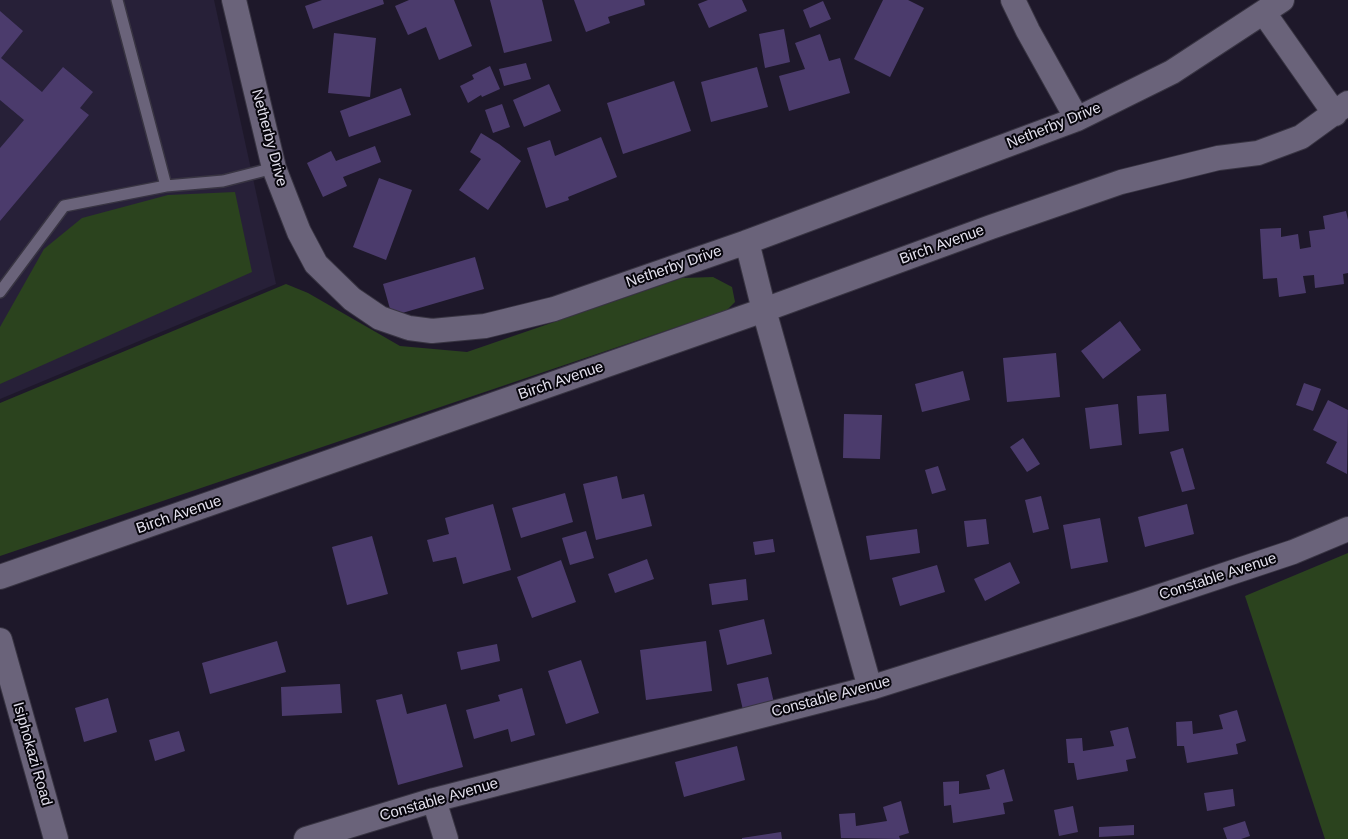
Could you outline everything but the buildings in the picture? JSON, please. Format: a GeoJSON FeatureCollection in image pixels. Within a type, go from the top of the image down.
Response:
{"type":"FeatureCollection","features":[{"type":"Feature","properties":{"kind":"street","name":"Netherby Drive"},"geometry":{"type":"LineString","coordinates":[[234,0],[274,168],[299,232],[316,264],[352,299],[380,318],[416,329],[432,331],[485,326],[554,309],[747,242],[1077,118],[1172,72],[1273,7]]}},
{"type":"Feature","properties":{"kind":"street"},"geometry":{"type":"LineString","coordinates":[[1013,0],[1028,31],[1077,118]]}},
{"type":"Feature","properties":{"kind":"street"},"geometry":{"type":"LineString","coordinates":[[1273,7],[1342,109]]}},
{"type":"Feature","properties":{"kind":"street","name":"Birch Avenue"},"geometry":{"type":"LineString","coordinates":[[0,577],[764,310],[982,230],[1121,182],[1218,158],[1258,153],[1302,137],[1342,109]]}},
{"type":"Feature","properties":{"kind":"street"},"geometry":{"type":"LineString","coordinates":[[747,242],[764,310],[870,688]]}},
{"type":"Feature","properties":{"kind":"street","name":"Constable Avenue"},"geometry":{"type":"LineString","coordinates":[[306,839],[434,800],[870,688],[1137,604],[1293,552],[1348,529]]}},
{"type":"Feature","properties":{"kind":"street","name":"Isiphokazi Road"},"geometry":{"type":"LineString","coordinates":[[0,640],[56,839]]}},
{"type":"Feature","properties":{"kind":"street"},"geometry":{"type":"LineString","coordinates":[[434,800],[446,839]]}},
{"type":"Feature","properties":{"kind":"lane"},"geometry":{"type":"LineString","coordinates":[[117,0],[166,186]]}},
{"type":"Feature","properties":{"kind":"lane"},"geometry":{"type":"LineString","coordinates":[[0,292],[64,206],[166,186],[223,182],[274,168]]}},
{"type":"Feature","properties":{"kind":"shaded area"},"geometry":{"type":"Polygon","coordinates":[[[0,0],[214,0],[276,284],[0,399],[0,0]]]}},
{"type":"Feature","properties":{"kind":"green space"},"geometry":{"type":"Polygon","coordinates":[[[235,192],[252,272],[0,384],[0,327],[44,249],[82,218],[168,195],[235,192]]]}},
{"type":"Feature","properties":{"kind":"green space"},"geometry":{"type":"Polygon","coordinates":[[[713,277],[732,287],[735,302],[727,310],[0,556],[0,403],[286,284],[308,293],[400,346],[467,352],[682,278],[713,277]]]}},
{"type":"Feature","properties":{"kind":"green space"},"geometry":{"type":"Polygon","coordinates":[[[1348,553],[1348,839],[1325,839],[1245,596],[1348,553]]]}}]}
